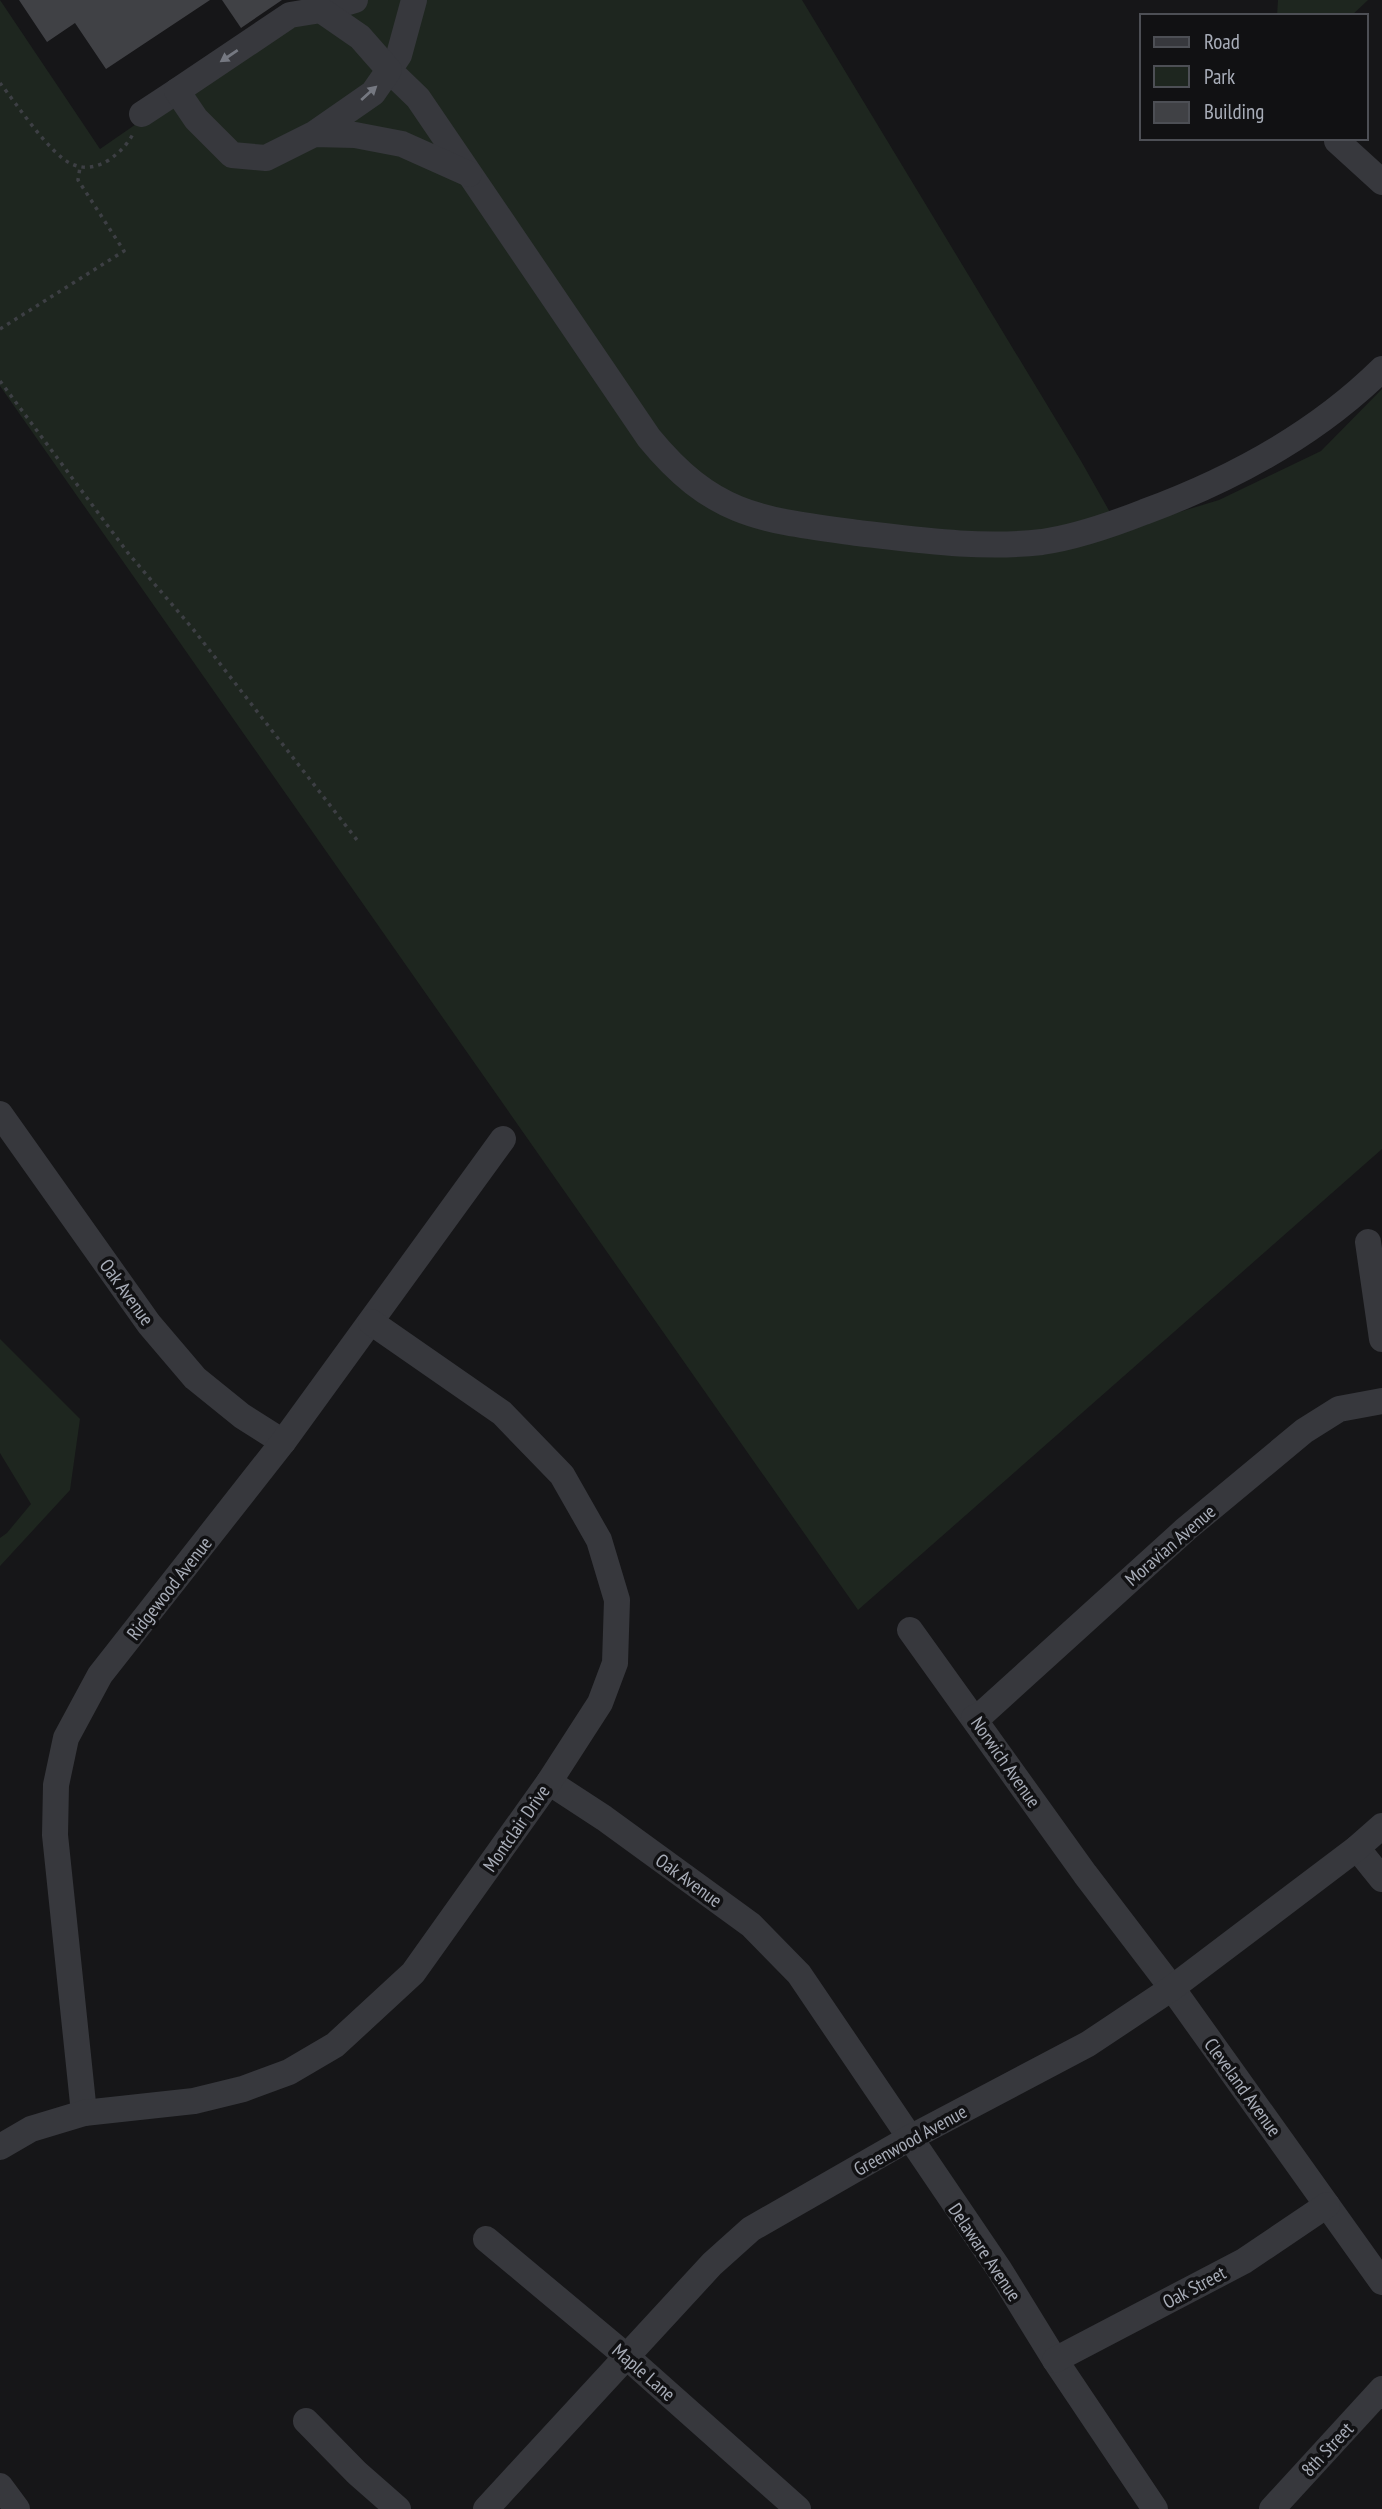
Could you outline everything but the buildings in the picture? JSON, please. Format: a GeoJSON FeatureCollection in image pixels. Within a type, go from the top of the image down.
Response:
{"type":"FeatureCollection","features":[{"type":"Feature","properties":{"kind":"street"},"geometry":{"type":"LineString","coordinates":[[142,114],[290,15],[355,0]]}},
{"type":"Feature","properties":{"kind":"street"},"geometry":{"type":"LineString","coordinates":[[177,91],[196,120],[232,155],[266,158],[314,134],[373,93],[400,55],[414,0]]}},
{"type":"Feature","properties":{"kind":"street"},"geometry":{"type":"LineString","coordinates":[[321,10],[354,32],[418,98],[634,416],[669,462],[690,481],[722,502],[764,518],[896,537],[978,544],[1043,542],[1080,534],[1177,500],[1273,452],[1338,409],[1382,369]]}},
{"type":"Feature","properties":{"kind":"street"},"geometry":{"type":"LineString","coordinates":[[314,134],[382,138],[412,147],[471,175]]}},
{"type":"Feature","properties":{"kind":"street"},"geometry":{"type":"LineString","coordinates":[[1337,141],[1382,182]]}},
{"type":"Feature","properties":{"kind":"street","name":"Oak Avenue"},"geometry":{"type":"LineString","coordinates":[[0,1114],[149,1324],[195,1378],[242,1416],[284,1442]]}},
{"type":"Feature","properties":{"kind":"street","name":"Ridgewood Avenue"},"geometry":{"type":"LineString","coordinates":[[84,2113],[55,1835],[56,1785],[66,1738],[100,1675],[284,1442],[503,1139]]}},
{"type":"Feature","properties":{"kind":"street"},"geometry":{"type":"LineString","coordinates":[[1368,1242],[1382,1339]]}},
{"type":"Feature","properties":{"kind":"street","name":"Montclair Drive"},"geometry":{"type":"LineString","coordinates":[[0,2147],[31,2129],[84,2113],[194,2101],[243,2089],[289,2072],[335,2045],[413,1973],[549,1782],[600,1703],[615,1663],[617,1600],[599,1540],[562,1475],[502,1413],[371,1322]]}},
{"type":"Feature","properties":{"kind":"street","name":"Moravian Avenue"},"geometry":{"type":"LineString","coordinates":[[975,1718],[1186,1529],[1304,1431],[1339,1409],[1382,1401]]}},
{"type":"Feature","properties":{"kind":"street","name":"Norwich Avenue"},"geometry":{"type":"LineString","coordinates":[[910,1630],[1100,1894]]}},
{"type":"Feature","properties":{"kind":"street","name":"Oak Avenue"},"geometry":{"type":"LineString","coordinates":[[549,1782],[604,1818],[751,1925],[799,1974],[815,1995]]}},
{"type":"Feature","properties":{"kind":"street","name":"Greenwood Avenue"},"geometry":{"type":"LineString","coordinates":[[486,2509],[712,2264],[751,2229],[908,2139],[1088,2044],[1172,1988],[1357,1848],[1382,1826]]}},
{"type":"Feature","properties":{"kind":"street"},"geometry":{"type":"LineString","coordinates":[[1357,1848],[1382,1879]]}},
{"type":"Feature","properties":{"kind":"street","name":"Cleveland Avenue"},"geometry":{"type":"LineString","coordinates":[[1100,1894],[1172,1988],[1382,2282]]}},
{"type":"Feature","properties":{"kind":"street","name":"Delaware Avenue"},"geometry":{"type":"LineString","coordinates":[[815,1995],[908,2139],[999,2269],[1055,2360],[1155,2509]]}},
{"type":"Feature","properties":{"kind":"street","name":"Oak Street"},"geometry":{"type":"LineString","coordinates":[[1055,2360],[1244,2261],[1327,2205]]}},
{"type":"Feature","properties":{"kind":"street","name":"Maple Lane"},"geometry":{"type":"LineString","coordinates":[[486,2239],[625,2356],[798,2509]]}},
{"type":"Feature","properties":{"kind":"street","name":"8th Street"},"geometry":{"type":"LineString","coordinates":[[1272,2509],[1382,2389]]}},
{"type":"Feature","properties":{"kind":"street"},"geometry":{"type":"LineString","coordinates":[[306,2421],[357,2473],[398,2509]]}},
{"type":"Feature","properties":{"kind":"street"},"geometry":{"type":"LineString","coordinates":[[0,2486],[17,2509]]}},
{"type":"Feature","properties":{"kind":"path"},"geometry":{"type":"LineString","coordinates":[[0,83],[55,151],[70,164],[80,167],[97,166],[117,154],[129,141],[142,114]]}},
{"type":"Feature","properties":{"kind":"path"},"geometry":{"type":"LineString","coordinates":[[0,329],[124,251],[78,180],[80,167]]}},
{"type":"Feature","properties":{"kind":"path"},"geometry":{"type":"LineString","coordinates":[[0,381],[128,553],[193,629],[357,840]]}},
{"type":"Feature","properties":{"kind":"path"},"geometry":{"type":"LineString","coordinates":[[287,748],[295,743]]}},
{"type":"Feature","properties":{"kind":"green space"},"geometry":{"type":"Polygon","coordinates":[[[0,0],[100,149],[297,13],[334,0],[802,0],[1120,530],[1219,500],[1321,451],[1382,389],[1382,1149],[858,1610],[0,386],[0,0]]]}},
{"type":"Feature","properties":{"kind":"green space"},"geometry":{"type":"Polygon","coordinates":[[[1278,0],[1368,0],[1353,14],[1277,14],[1278,0]]]}},
{"type":"Feature","properties":{"kind":"green space"},"geometry":{"type":"Polygon","coordinates":[[[0,1339],[80,1419],[70,1490],[0,1566],[0,1538],[31,1504],[0,1453],[0,1339]]]}}]}
